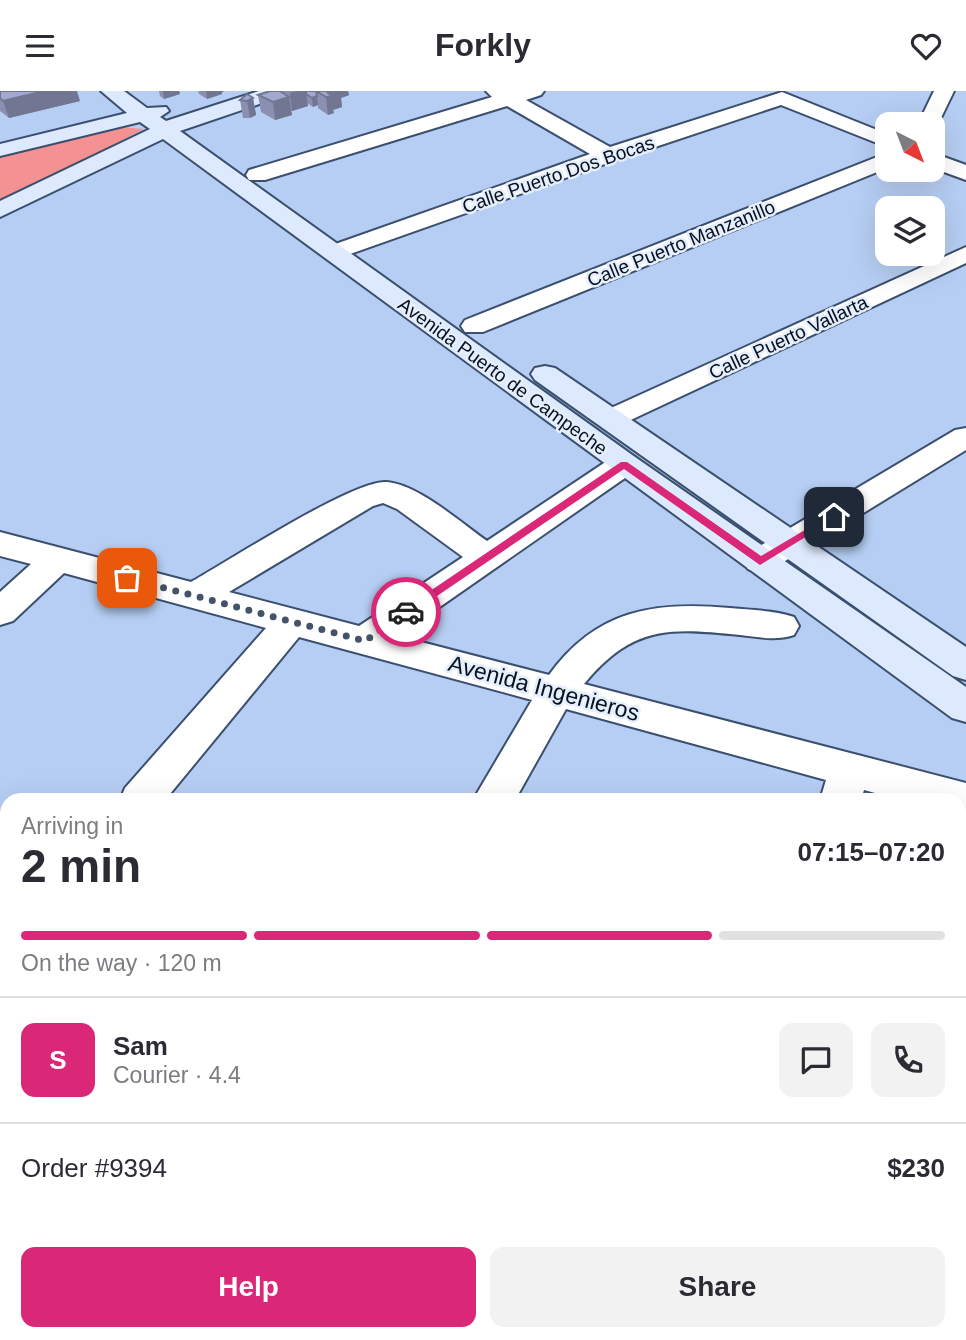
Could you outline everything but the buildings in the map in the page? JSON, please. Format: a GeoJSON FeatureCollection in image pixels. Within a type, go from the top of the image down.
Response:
{"type":"FeatureCollection","features":[{"type":"Feature","properties":{"kind":"main road"},"geometry":{"type":"LineString","coordinates":[[0,142],[147,107],[258,96],[279,91]]}},
{"type":"Feature","properties":{"kind":"main road"},"geometry":{"type":"LineString","coordinates":[[0,150],[147,107]]}},
{"type":"Feature","properties":{"kind":"main road"},"geometry":{"type":"LineString","coordinates":[[0,210],[147,107]]}},
{"type":"Feature","properties":{"kind":"main road","name":"Avenida Puerto de Campeche"},"geometry":{"type":"LineString","coordinates":[[147,107],[257,175],[346,248],[624,464],[966,707]]}},
{"type":"Feature","properties":{"kind":"main road","name":"Avenida Puerto de Campeche"},"geometry":{"type":"LineString","coordinates":[[147,107],[346,248],[474,326],[966,666]]}},
{"type":"Feature","properties":{"kind":"street"},"geometry":{"type":"LineString","coordinates":[[257,175],[502,95],[534,91]]}},
{"type":"Feature","properties":{"kind":"street"},"geometry":{"type":"LineString","coordinates":[[934,112],[944,91]]}},
{"type":"Feature","properties":{"kind":"street"},"geometry":{"type":"LineString","coordinates":[[502,95],[608,155]]}},
{"type":"Feature","properties":{"kind":"street"},"geometry":{"type":"LineString","coordinates":[[784,95],[875,136]]}},
{"type":"Feature","properties":{"kind":"street","name":"Calle Puerto Dos Bocas"},"geometry":{"type":"LineString","coordinates":[[346,248],[784,95]]}},
{"type":"Feature","properties":{"kind":"street","name":"Calle Puerto Manzanillo"},"geometry":{"type":"LineString","coordinates":[[474,326],[875,165]]}},
{"type":"Feature","properties":{"kind":"street"},"geometry":{"type":"LineString","coordinates":[[945,165],[966,173]]}},
{"type":"Feature","properties":{"kind":"street","name":"Calle Puerto Vallarta"},"geometry":{"type":"LineString","coordinates":[[610,419],[966,254]]}},
{"type":"Feature","properties":{"kind":"street"},"geometry":{"type":"LineString","coordinates":[[760,561],[966,437]]}},
{"type":"Feature","properties":{"kind":"street"},"geometry":{"type":"LineString","coordinates":[[365,641],[624,464]]}},
{"type":"Feature","properties":{"kind":"street"},"geometry":{"type":"LineString","coordinates":[[195,596],[362,498],[385,492],[408,501],[487,557]]}},
{"type":"Feature","properties":{"kind":"street","name":"Avenida Ingenieros"},"geometry":{"type":"LineString","coordinates":[[0,544],[559,692],[845,784],[913,793]]}},
{"type":"Feature","properties":{"kind":"street"},"geometry":{"type":"LineString","coordinates":[[0,612],[58,559]]}},
{"type":"Feature","properties":{"kind":"street"},"geometry":{"type":"LineString","coordinates":[[497,793],[559,692],[595,646],[626,627],[676,619],[780,626]]}},
{"type":"Feature","properties":{"kind":"street"},"geometry":{"type":"LineString","coordinates":[[146,793],[292,621]]}},
{"type":"Feature","properties":{"kind":"shaded area"},"geometry":{"type":"Polygon","coordinates":[[[119,127],[144,129],[0,203],[0,156],[10,150],[119,127]]]}},
{"type":"Feature","properties":{"kind":"way so far"},"geometry":{"type":"LineString","coordinates":[[127,578],[365,641],[406,612]]}},
{"type":"Feature","properties":{"kind":"route"},"geometry":{"type":"LineString","coordinates":[[406,612],[624,464],[760,561],[834,517]]}}]}
